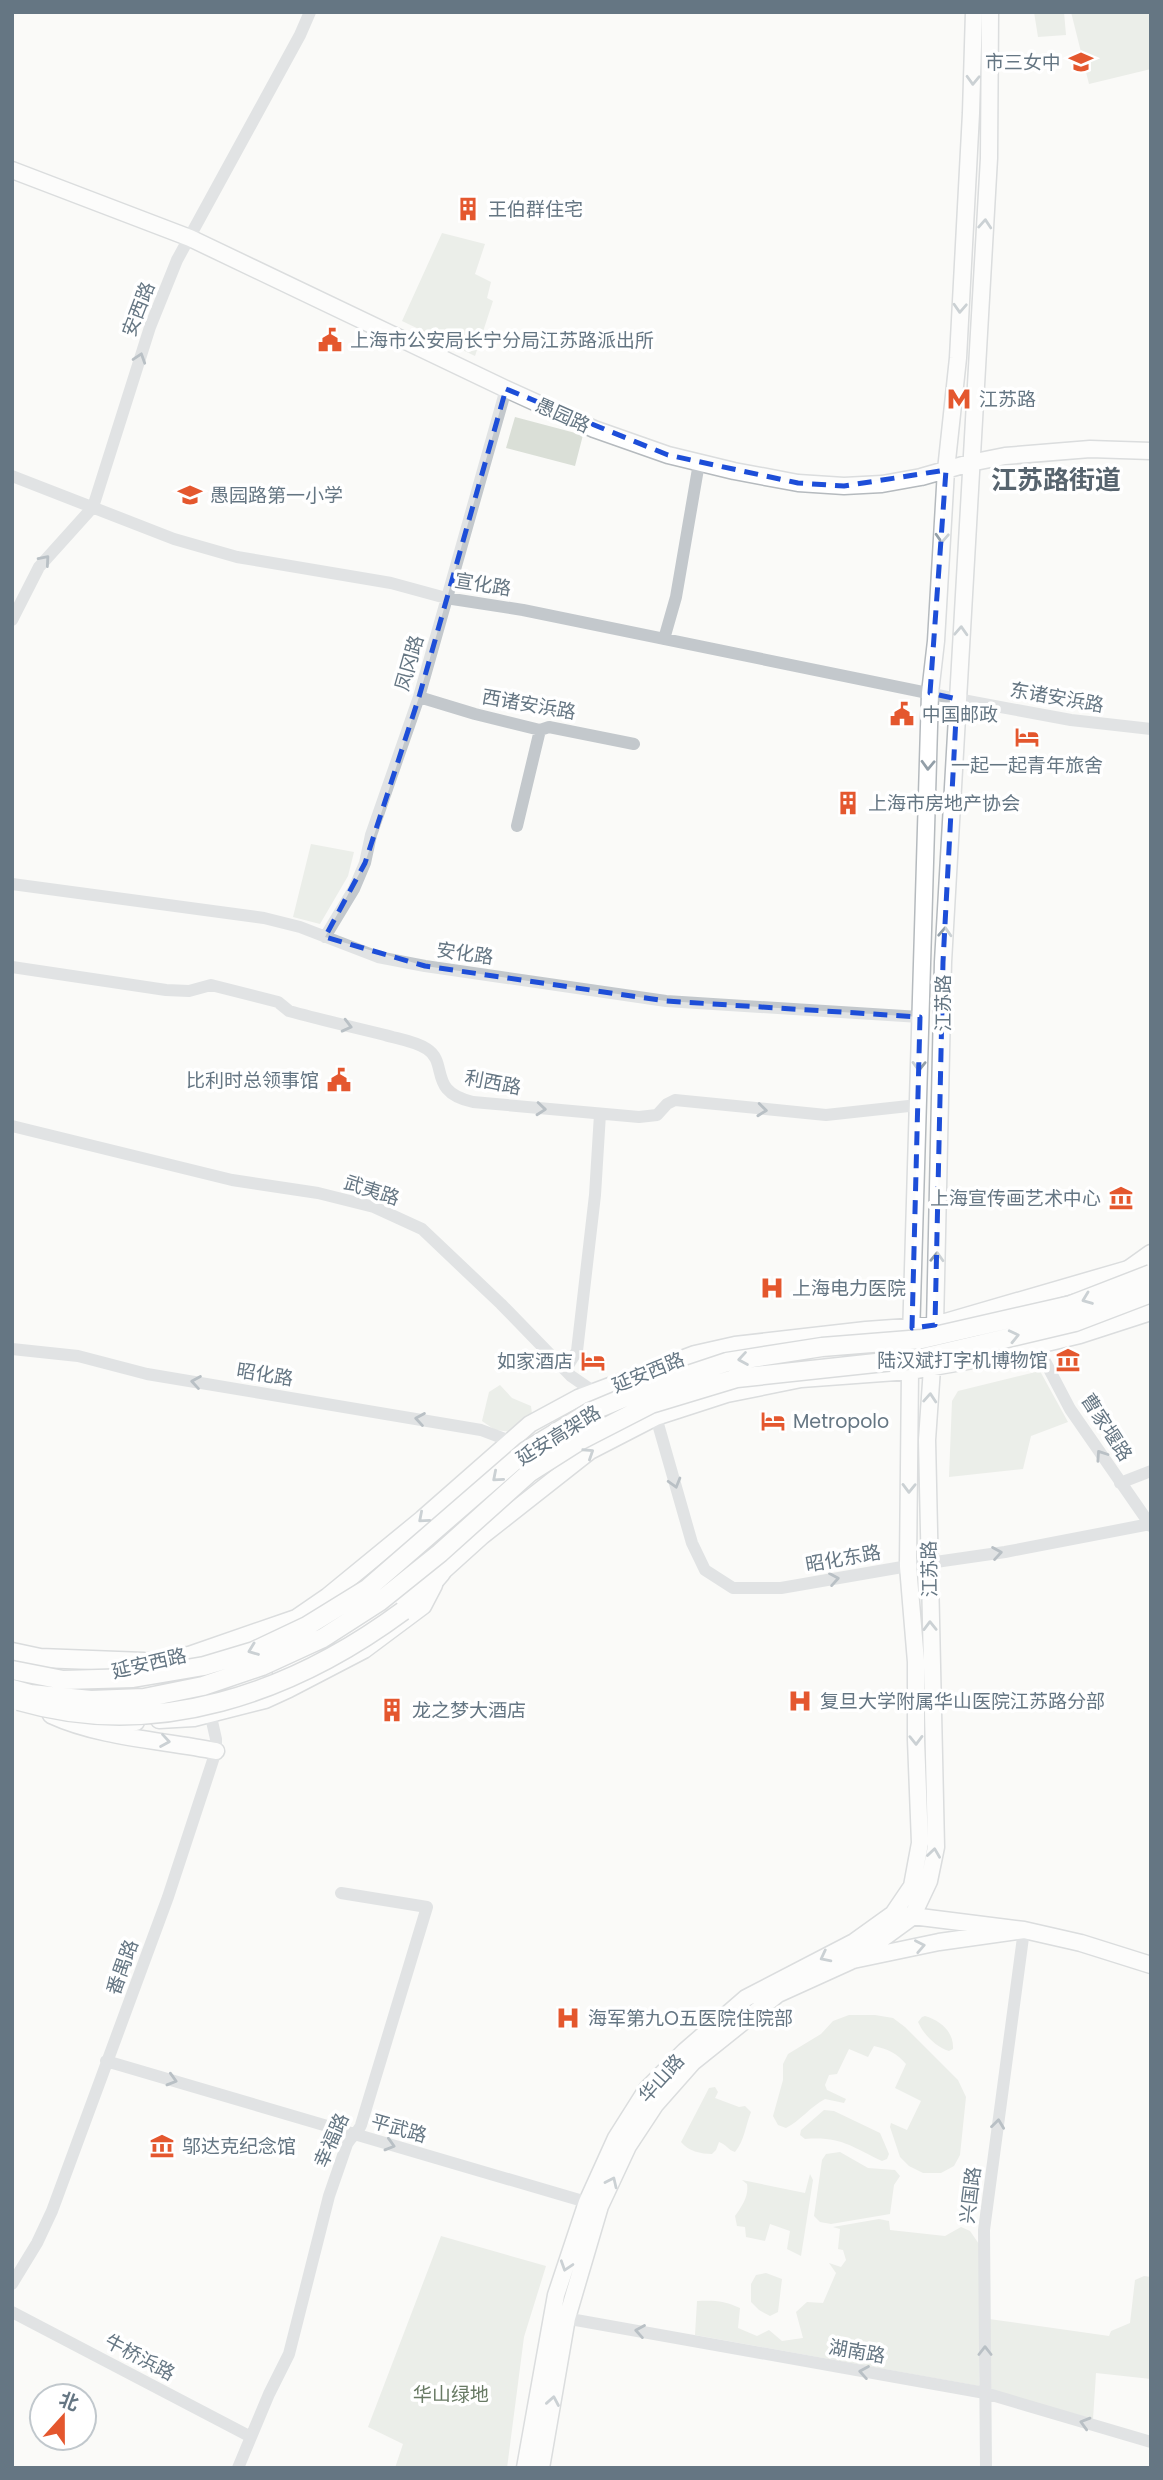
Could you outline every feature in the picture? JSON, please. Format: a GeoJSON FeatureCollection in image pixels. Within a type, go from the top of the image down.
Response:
{"type":"FeatureCollection","features":[{"type":"Feature","properties":{"kind":"highway"},"geometry":{"type":"LineString","coordinates":[[1130,1269],[1151,1254]]}},
{"type":"Feature","properties":{"kind":"highway","name":"延安高架路"},"geometry":{"type":"LineString","coordinates":[[12,1670],[63,1680],[133,1678],[204,1666],[254,1651],[307,1626],[367,1589],[526,1451],[590,1412],[640,1391],[727,1362],[822,1347],[922,1339],[1071,1305],[1151,1274]]}},
{"type":"Feature","properties":{"kind":"highway","name":"延安高架路"},"geometry":{"type":"LineString","coordinates":[[12,1689],[30,1694],[91,1700],[144,1698],[203,1686],[262,1666],[323,1638],[379,1602],[440,1553],[529,1473],[581,1440],[651,1404],[737,1378],[922,1357],[1075,1322],[1151,1293]]}},
{"type":"Feature","properties":{"kind":"highway"},"geometry":{"type":"LineString","coordinates":[[12,1699],[47,1709],[97,1716],[162,1715],[240,1696],[313,1667],[368,1636],[403,1611],[440,1573]]}},
{"type":"Feature","properties":{"kind":"highway"},"geometry":{"type":"LineString","coordinates":[[12,1652],[40,1658],[144,1662]]}},
{"type":"Feature","properties":{"kind":"main road","name":"江苏路"},"geometry":{"type":"LineString","coordinates":[[893,1914],[912,1886],[920,1843],[916,1661],[908,1566],[910,1371],[920,1017],[930,693],[936,641],[946,470],[958,358],[974,12]]}},
{"type":"Feature","properties":{"kind":"main road","name":"江苏路"},"geometry":{"type":"LineString","coordinates":[[853,1959],[912,1916],[929,1881],[936,1847],[927,1440],[935,1325],[943,962],[989,158],[990,12]]}},
{"type":"Feature","properties":{"kind":"main road","name":"愚园路"},"geometry":{"type":"LineString","coordinates":[[12,170],[190,238],[594,429],[699,463],[798,483],[844,486],[882,484],[921,477],[970,463],[1058,451],[1151,451]]}},
{"type":"Feature","properties":{"kind":"main road","name":"延安西路"},"geometry":{"type":"LineString","coordinates":[[12,1661],[65,1673],[123,1673],[144,1662],[188,1655],[296,1618],[328,1596],[422,1519],[530,1424],[578,1398],[695,1354],[735,1345],[866,1329],[935,1325],[1151,1261]]}},
{"type":"Feature","properties":{"kind":"main road","name":"延安西路"},"geometry":{"type":"LineString","coordinates":[[12,1699],[61,1707],[139,1709],[203,1697],[273,1678],[359,1626],[420,1582],[440,1573],[482,1536],[590,1451],[656,1418],[727,1394],[801,1379],[910,1371],[1037,1346],[1151,1312]]}},
{"type":"Feature","properties":{"kind":"main road","name":"延安西路"},"geometry":{"type":"LineString","coordinates":[[12,1706],[107,1724],[194,1718],[265,1699],[363,1650],[423,1606],[440,1573]]}},
{"type":"Feature","properties":{"kind":"main road"},"geometry":{"type":"LineString","coordinates":[[12,1645],[40,1652],[144,1662]]}},
{"type":"Feature","properties":{"kind":"main road"},"geometry":{"type":"LineString","coordinates":[[51,1715],[73,1725],[95,1730],[216,1751]]}},
{"type":"Feature","properties":{"kind":"main road","name":"华山路"},"geometry":{"type":"LineString","coordinates":[[541,2468],[560,2318],[556,2295],[594,2204],[615,2138],[647,2089],[685,2051],[746,1998],[854,1942],[893,1914],[1024,1930],[1082,1942],[1151,1965]]}},
{"type":"Feature","properties":{"kind":"main road","name":"华山路"},"geometry":{"type":"LineString","coordinates":[[594,2204],[655,2105],[693,2062],[778,1994],[853,1959],[939,1942],[1024,1930]]}},
{"type":"Feature","properties":{"kind":"main road","name":"华山路"},"geometry":{"type":"LineString","coordinates":[[526,2468],[560,2318]]}},
{"type":"Feature","properties":{"kind":"street","name":"安西路"},"geometry":{"type":"LineString","coordinates":[[12,620],[39,567],[93,507],[150,327],[177,260],[300,36],[310,12]]}},
{"type":"Feature","properties":{"kind":"street","name":"凤冈路"},"geometry":{"type":"LineString","coordinates":[[325,937],[354,889],[365,863],[371,835],[419,697],[506,389]]}},
{"type":"Feature","properties":{"kind":"street"},"geometry":{"type":"LineString","coordinates":[[664,639],[676,597],[699,463]]}},
{"type":"Feature","properties":{"kind":"street","name":"宣化路"},"geometry":{"type":"LineString","coordinates":[[12,476],[216,552],[259,562],[391,583],[446,598],[523,610],[957,699]]}},
{"type":"Feature","properties":{"kind":"street","name":"西诸安浜路"},"geometry":{"type":"LineString","coordinates":[[419,697],[540,730],[550,727],[634,744]]}},
{"type":"Feature","properties":{"kind":"street","name":"东诸安浜路"},"geometry":{"type":"LineString","coordinates":[[957,699],[1071,720],[1151,729]]}},
{"type":"Feature","properties":{"kind":"street"},"geometry":{"type":"LineString","coordinates":[[517,826],[540,730]]}},
{"type":"Feature","properties":{"kind":"street","name":"安化路"},"geometry":{"type":"LineString","coordinates":[[12,884],[264,918],[378,957],[425,966],[666,1001],[920,1017]]}},
{"type":"Feature","properties":{"kind":"street","name":"利西路"},"geometry":{"type":"LineString","coordinates":[[12,968],[174,991],[189,991],[211,985],[278,1002],[289,1012],[398,1039],[427,1049],[434,1055],[444,1086],[454,1095],[467,1100],[600,1114],[650,1116],[661,1113],[671,1101],[681,1100],[817,1115],[918,1105]]}},
{"type":"Feature","properties":{"kind":"street"},"geometry":{"type":"LineString","coordinates":[[565,1370],[577,1351],[595,1195],[600,1114]]}},
{"type":"Feature","properties":{"kind":"street","name":"武夷路"},"geometry":{"type":"LineString","coordinates":[[12,1126],[232,1180],[318,1194],[374,1207],[422,1229],[565,1370],[595,1393],[656,1418]]}},
{"type":"Feature","properties":{"kind":"street","name":"曹家堰路"},"geometry":{"type":"LineString","coordinates":[[1037,1346],[1070,1409],[1150,1525]]}},
{"type":"Feature","properties":{"kind":"street","name":"昭化路"},"geometry":{"type":"LineString","coordinates":[[12,1349],[78,1356],[147,1374],[481,1430],[510,1441]]}},
{"type":"Feature","properties":{"kind":"street","name":"昭化东路"},"geometry":{"type":"LineString","coordinates":[[656,1418],[692,1543],[705,1570],[733,1588],[781,1588],[1150,1525]]}},
{"type":"Feature","properties":{"kind":"street"},"geometry":{"type":"LineString","coordinates":[[1120,1483],[1151,1471]]}},
{"type":"Feature","properties":{"kind":"street","name":"番禺路"},"geometry":{"type":"LineString","coordinates":[[12,2284],[45,2227],[167,1897],[216,1751],[211,1713],[193,1676],[188,1655]]}},
{"type":"Feature","properties":{"kind":"street","name":"幸福路"},"geometry":{"type":"LineString","coordinates":[[238,2468],[289,2354],[330,2196],[347,2144],[361,2125],[427,1908],[341,1893]]}},
{"type":"Feature","properties":{"kind":"street","name":"兴国路"},"geometry":{"type":"LineString","coordinates":[[986,2468],[984,2230],[1024,1930]]}},
{"type":"Feature","properties":{"kind":"street","name":"平武路"},"geometry":{"type":"LineString","coordinates":[[106,2061],[594,2204]]}},
{"type":"Feature","properties":{"kind":"street","name":"牛桥浜路"},"geometry":{"type":"LineString","coordinates":[[12,2312],[251,2437]]}},
{"type":"Feature","properties":{"kind":"street","name":"湖南路"},"geometry":{"type":"LineString","coordinates":[[560,2318],[985,2393],[1151,2442]]}},
{"type":"Feature","properties":{"kind":"highlighted area"},"geometry":{"type":"Polygon","coordinates":[[[506,389],[668,455],[798,483],[844,486],[946,470],[930,693],[957,699],[943,962],[935,1325],[912,1328],[920,1017],[666,1001],[425,966],[325,937],[365,863],[419,697],[506,389]]]}},
{"type":"Feature","properties":{"kind":"green space"},"geometry":{"type":"Polygon","coordinates":[[[1034,12],[1064,12],[1066,35],[1038,37],[1034,12]]]}},
{"type":"Feature","properties":{"kind":"green space"},"geometry":{"type":"Polygon","coordinates":[[[1071,12],[1151,12],[1151,69],[1089,84],[1071,12]]]}},
{"type":"Feature","properties":{"kind":"green space"},"geometry":{"type":"Polygon","coordinates":[[[442,233],[485,244],[475,274],[491,282],[487,298],[493,301],[475,356],[402,321],[442,233]]]}},
{"type":"Feature","properties":{"kind":"green space"},"geometry":{"type":"Polygon","coordinates":[[[515,417],[583,435],[575,466],[506,448],[515,417]]]}},
{"type":"Feature","properties":{"kind":"green space"},"geometry":{"type":"Polygon","coordinates":[[[311,844],[354,852],[348,876],[320,924],[293,917],[311,844]]]}},
{"type":"Feature","properties":{"kind":"green space"},"geometry":{"type":"Polygon","coordinates":[[[1040,1371],[1068,1422],[1031,1436],[1023,1469],[949,1477],[952,1401],[958,1391],[1040,1371]]]}},
{"type":"Feature","properties":{"kind":"green space"},"geometry":{"type":"Polygon","coordinates":[[[500,1385],[512,1398],[531,1406],[532,1414],[512,1432],[495,1430],[482,1421],[489,1392],[500,1385]]]}},
{"type":"Feature","properties":{"kind":"green space"},"geometry":{"type":"Polygon","coordinates":[[[849,2015],[893,2018],[958,2080],[966,2097],[960,2155],[954,2166],[941,2173],[923,2173],[909,2166],[900,2157],[891,2123],[907,2130],[921,2101],[895,2088],[906,2064],[892,2052],[874,2046],[868,2057],[849,2049],[837,2074],[829,2075],[825,2085],[827,2090],[846,2099],[844,2103],[825,2099],[786,2128],[778,2125],[773,2116],[783,2080],[783,2064],[788,2054],[821,2034],[833,2021],[849,2015]]]}},
{"type":"Feature","properties":{"kind":"green space"},"geometry":{"type":"Polygon","coordinates":[[[925,2016],[949,2032],[953,2049],[944,2049],[927,2036],[918,2022],[925,2016]]]}},
{"type":"Feature","properties":{"kind":"green space"},"geometry":{"type":"Polygon","coordinates":[[[715,2087],[718,2092],[715,2098],[739,2107],[745,2106],[751,2112],[743,2138],[735,2152],[719,2142],[712,2154],[691,2150],[681,2142],[709,2088],[715,2087]]]}},
{"type":"Feature","properties":{"kind":"green space"},"geometry":{"type":"Polygon","coordinates":[[[824,2110],[834,2111],[880,2133],[889,2154],[887,2159],[882,2161],[837,2141],[805,2139],[800,2135],[801,2130],[824,2110]]]}},
{"type":"Feature","properties":{"kind":"green space"},"geometry":{"type":"Polygon","coordinates":[[[840,2152],[868,2168],[895,2170],[900,2176],[894,2185],[890,2214],[831,2224],[820,2222],[814,2216],[822,2160],[826,2154],[840,2152]]]}},
{"type":"Feature","properties":{"kind":"green space"},"geometry":{"type":"Polygon","coordinates":[[[810,2174],[813,2180],[801,2256],[787,2249],[790,2231],[770,2224],[765,2241],[746,2237],[745,2227],[737,2226],[735,2216],[747,2193],[747,2184],[742,2180],[805,2193],[810,2174]]]}},
{"type":"Feature","properties":{"kind":"green space"},"geometry":{"type":"Polygon","coordinates":[[[879,2219],[889,2221],[890,2230],[945,2236],[961,2227],[970,2231],[979,2244],[979,2386],[695,2335],[697,2301],[709,2301],[724,2302],[740,2308],[738,2328],[757,2336],[769,2330],[782,2341],[803,2338],[796,2312],[807,2302],[823,2303],[836,2273],[829,2263],[841,2267],[846,2260],[843,2250],[838,2249],[840,2229],[833,2227],[879,2219]]]}},
{"type":"Feature","properties":{"kind":"green space","name":"华山绿地"},"geometry":{"type":"Polygon","coordinates":[[[441,2236],[546,2266],[524,2337],[507,2468],[395,2468],[403,2444],[368,2427],[441,2236]]]}},
{"type":"Feature","properties":{"kind":"green space"},"geometry":{"type":"Polygon","coordinates":[[[766,2273],[782,2279],[778,2312],[770,2316],[751,2302],[751,2284],[756,2275],[766,2273]]]}},
{"type":"Feature","properties":{"kind":"green space"},"geometry":{"type":"Polygon","coordinates":[[[1144,2276],[1151,2277],[1151,2379],[1096,2373],[1093,2419],[989,2390],[989,2319],[1109,2336],[1111,2331],[1130,2323],[1135,2280],[1144,2276]]]}},
{"type":"Feature","properties":{"kind":"place","name":"市三女中"},"geometry":{"type":"Point","coordinates":[1081,62]}},
{"type":"Feature","properties":{"kind":"place","name":"王伯群住宅"},"geometry":{"type":"Point","coordinates":[468,209]}},
{"type":"Feature","properties":{"kind":"place","name":"上海市公安局长宁分局江苏路派出所"},"geometry":{"type":"Point","coordinates":[330,340]}},
{"type":"Feature","properties":{"kind":"place","name":"江苏路"},"geometry":{"type":"Point","coordinates":[959,399]}},
{"type":"Feature","properties":{"kind":"place","name":"愚园路第一小学"},"geometry":{"type":"Point","coordinates":[190,495]}},
{"type":"Feature","properties":{"kind":"place","name":"中国邮政"},"geometry":{"type":"Point","coordinates":[902,714]}},
{"type":"Feature","properties":{"kind":"place","name":"一起一起青年旅舍"},"geometry":{"type":"Point","coordinates":[1027,737]}},
{"type":"Feature","properties":{"kind":"place","name":"上海市房地产协会"},"geometry":{"type":"Point","coordinates":[848,803]}},
{"type":"Feature","properties":{"kind":"place","name":"比利时总领事馆"},"geometry":{"type":"Point","coordinates":[339,1080]}},
{"type":"Feature","properties":{"kind":"place","name":"上海宣传画艺术中心"},"geometry":{"type":"Point","coordinates":[1121,1198]}},
{"type":"Feature","properties":{"kind":"place","name":"上海电力医院"},"geometry":{"type":"Point","coordinates":[772,1288]}},
{"type":"Feature","properties":{"kind":"place","name":"陆汉斌打字机博物馆"},"geometry":{"type":"Point","coordinates":[1068,1360]}},
{"type":"Feature","properties":{"kind":"place","name":"如家酒店"},"geometry":{"type":"Point","coordinates":[593,1361]}},
{"type":"Feature","properties":{"kind":"place","name":"Metropolo"},"geometry":{"type":"Point","coordinates":[773,1421]}},
{"type":"Feature","properties":{"kind":"place","name":"复旦大学附属华山医院江苏路分部"},"geometry":{"type":"Point","coordinates":[800,1701]}},
{"type":"Feature","properties":{"kind":"place","name":"龙之梦大酒店"},"geometry":{"type":"Point","coordinates":[392,1710]}},
{"type":"Feature","properties":{"kind":"place","name":"海军第九O五医院住院部"},"geometry":{"type":"Point","coordinates":[568,2018]}},
{"type":"Feature","properties":{"kind":"place","name":"邬达克纪念馆"},"geometry":{"type":"Point","coordinates":[162,2146]}},
{"type":"Feature","properties":{"kind":"district","name":"江苏路街道"},"geometry":{"type":"Point","coordinates":[1056,480]}}]}
